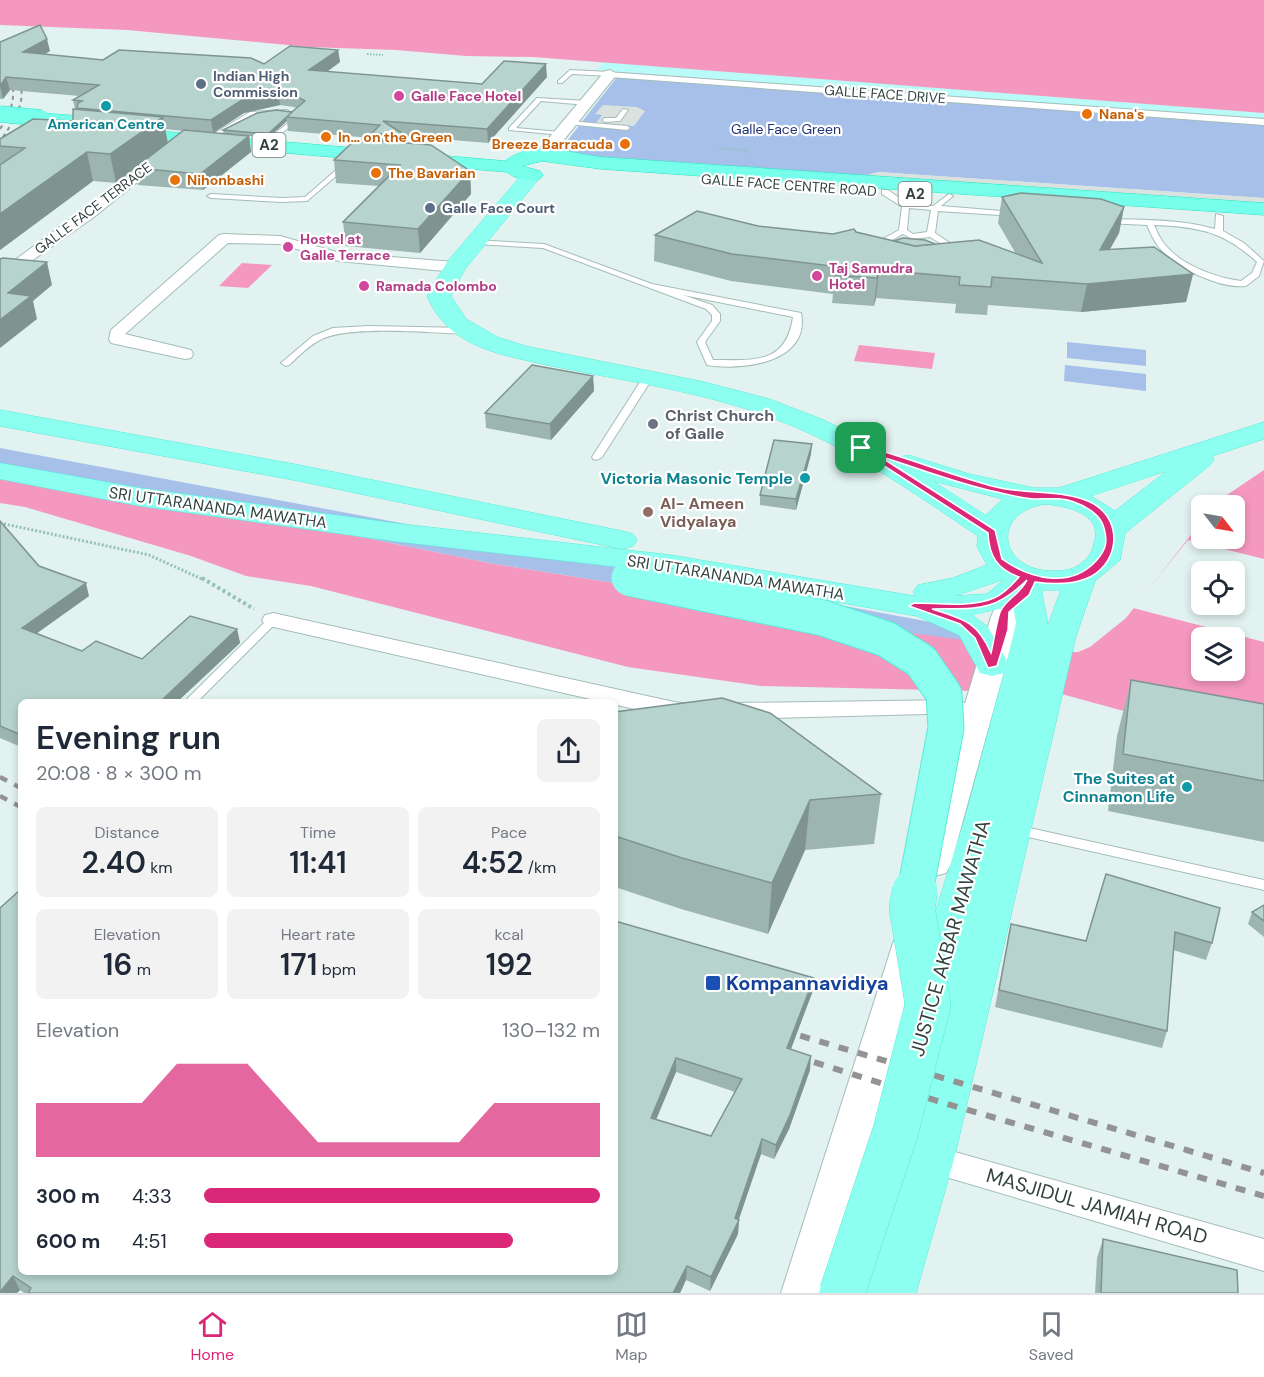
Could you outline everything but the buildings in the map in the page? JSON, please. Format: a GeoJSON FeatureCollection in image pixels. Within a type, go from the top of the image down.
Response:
{"type":"FeatureCollection","features":[{"type":"Feature","properties":{"kind":"highway","name":"A2"},"geometry":{"type":"LineString","coordinates":[[0,114],[33,121],[185,138],[527,164]]}},
{"type":"Feature","properties":{"kind":"highway","name":"A2"},"geometry":{"type":"LineString","coordinates":[[0,123],[33,121],[273,137],[527,164]]}},
{"type":"Feature","properties":{"kind":"highway"},"geometry":{"type":"LineString","coordinates":[[527,164],[567,165]]}},
{"type":"Feature","properties":{"kind":"highway","name":"GALLE FACE CENTRE ROAD"},"geometry":{"type":"LineString","coordinates":[[567,165],[885,192],[942,202],[1219,224],[1264,218]]}},
{"type":"Feature","properties":{"kind":"highway","name":"GALLE FACE CENTRE ROAD"},"geometry":{"type":"LineString","coordinates":[[567,165],[1264,209]]}},
{"type":"Feature","properties":{"kind":"main road"},"geometry":{"type":"LineString","coordinates":[[527,164],[476,242],[455,267],[439,296],[445,311],[467,331],[494,345],[527,354],[759,405],[811,424],[861,448],[992,532]]}},
{"type":"Feature","properties":{"kind":"main road"},"geometry":{"type":"LineString","coordinates":[[0,418],[333,480],[638,544]]}},
{"type":"Feature","properties":{"kind":"main road"},"geometry":{"type":"LineString","coordinates":[[861,448],[962,481],[1031,496],[1063,496],[1264,430]]}},
{"type":"Feature","properties":{"kind":"main road"},"geometry":{"type":"LineString","coordinates":[[1110,530],[1220,443]]}},
{"type":"Feature","properties":{"kind":"main road","name":"SRI UTTARANANDA MAWATHA"},"geometry":{"type":"LineString","coordinates":[[0,471],[140,497],[393,532],[670,564],[914,606],[971,606],[995,602],[1005,597],[1026,601]]}},
{"type":"Feature","properties":{"kind":"main road"},"geometry":{"type":"LineString","coordinates":[[1031,496],[1005,510],[992,532],[993,549],[998,560],[1026,601],[1062,582],[1081,578],[1090,573],[1109,553],[1110,530],[1100,513],[1093,507],[1063,496]]}},
{"type":"Feature","properties":{"kind":"main road","name":"SRI UTTARANANDA MAWATHA"},"geometry":{"type":"LineString","coordinates":[[437,537],[566,536],[638,544],[928,592],[961,586],[1026,601]]}},
{"type":"Feature","properties":{"kind":"main road"},"geometry":{"type":"LineString","coordinates":[[437,537],[823,618],[886,639],[921,662],[944,694],[946,728],[912,908],[928,1005]]}},
{"type":"Feature","properties":{"kind":"main road","name":"JUSTICE AKBAR MAWATHA"},"geometry":{"type":"LineString","coordinates":[[1026,601],[1081,578]]}},
{"type":"Feature","properties":{"kind":"main road","name":"JUSTICE AKBAR MAWATHA"},"geometry":{"type":"LineString","coordinates":[[890,1293],[930,1159],[1041,712],[1026,601]]}},
{"type":"Feature","properties":{"kind":"main road","name":"JUSTICE AKBAR MAWATHA"},"geometry":{"type":"LineString","coordinates":[[842,1293],[896,1131],[928,1005],[984,818],[1026,601]]}},
{"type":"Feature","properties":{"kind":"main road"},"geometry":{"type":"LineString","coordinates":[[914,606],[964,622],[979,637],[992,666]]}},
{"type":"Feature","properties":{"kind":"street"},"geometry":{"type":"LineString","coordinates":[[527,164],[568,125],[610,74]]}},
{"type":"Feature","properties":{"kind":"street","name":"GALLE FACE DRIVE"},"geometry":{"type":"LineString","coordinates":[[610,74],[1264,122]]}},
{"type":"Feature","properties":{"kind":"street","name":"GALLE FACE TERRACE"},"geometry":{"type":"LineString","coordinates":[[0,278],[88,214],[185,138]]}},
{"type":"Feature","properties":{"kind":"street"},"geometry":{"type":"LineString","coordinates":[[185,354],[117,339],[117,333],[224,238],[280,240],[339,257],[455,267]]}},
{"type":"Feature","properties":{"kind":"street"},"geometry":{"type":"LineString","coordinates":[[803,1293],[878,1059],[992,666],[1026,601]]}},
{"type":"Feature","properties":{"kind":"street"},"geometry":{"type":"LineString","coordinates":[[273,620],[674,710],[865,710],[980,706]]}},
{"type":"Feature","properties":{"kind":"street","name":"MASJIDUL JAMIAH ROAD"},"geometry":{"type":"LineString","coordinates":[[930,1159],[1264,1255]]}},
{"type":"Feature","properties":{"kind":"lane"},"geometry":{"type":"LineString","coordinates":[[560,82],[570,72],[610,74]]}},
{"type":"Feature","properties":{"kind":"lane"},"geometry":{"type":"LineString","coordinates":[[587,103],[539,99],[511,129],[615,120],[625,110]]}},
{"type":"Feature","properties":{"kind":"lane"},"geometry":{"type":"LineString","coordinates":[[219,133],[252,113],[268,111],[302,115],[273,137]]}},
{"type":"Feature","properties":{"kind":"lane"},"geometry":{"type":"LineString","coordinates":[[568,125],[627,128]]}},
{"type":"Feature","properties":{"kind":"lane"},"geometry":{"type":"LineString","coordinates":[[211,196],[282,201],[307,199],[359,153]]}},
{"type":"Feature","properties":{"kind":"lane"},"geometry":{"type":"LineString","coordinates":[[885,192],[906,206],[942,202],[1019,214]]}},
{"type":"Feature","properties":{"kind":"lane"},"geometry":{"type":"LineString","coordinates":[[931,234],[942,202]]}},
{"type":"Feature","properties":{"kind":"lane"},"geometry":{"type":"LineString","coordinates":[[903,231],[906,206]]}},
{"type":"Feature","properties":{"kind":"lane"},"geometry":{"type":"LineString","coordinates":[[1102,220],[1150,224],[1219,224],[1261,262],[1256,274],[1243,284],[1228,283],[1200,273],[1162,247],[1150,224]]}},
{"type":"Feature","properties":{"kind":"lane"},"geometry":{"type":"LineString","coordinates":[[903,231],[912,237],[931,234],[966,258]]}},
{"type":"Feature","properties":{"kind":"lane"},"geometry":{"type":"LineString","coordinates":[[867,251],[903,231]]}},
{"type":"Feature","properties":{"kind":"lane"},"geometry":{"type":"LineString","coordinates":[[476,242],[544,246],[650,286],[709,307],[716,314],[716,321],[701,342],[710,363],[767,362],[787,348],[798,326],[798,315],[650,286]]}},
{"type":"Feature","properties":{"kind":"lane"},"geometry":{"type":"LineString","coordinates":[[286,363],[316,338],[333,331],[369,329],[467,331]]}},
{"type":"Feature","properties":{"kind":"lane"},"geometry":{"type":"LineString","coordinates":[[597,457],[647,379]]}},
{"type":"Feature","properties":{"kind":"lane"},"geometry":{"type":"LineString","coordinates":[[0,424],[408,502],[566,536]]}},
{"type":"Feature","properties":{"kind":"lane"},"geometry":{"type":"LineString","coordinates":[[193,699],[273,620]]}},
{"type":"Feature","properties":{"kind":"lane"},"geometry":{"type":"LineString","coordinates":[[1013,830],[1264,885]]}},
{"type":"Feature","properties":{"kind":"path"},"geometry":{"type":"LineString","coordinates":[[367,54],[383,55]]}},
{"type":"Feature","properties":{"kind":"path"},"geometry":{"type":"LineString","coordinates":[[0,523],[149,555],[191,572],[273,620]]}},
{"type":"Feature","properties":{"kind":"green space","name":"Galle Face Green"},"geometry":{"type":"Polygon","coordinates":[[[621,72],[1264,120],[1264,198],[878,172],[861,177],[598,159],[568,151],[567,141],[621,72]]]}},
{"type":"Feature","properties":{"kind":"green space"},"geometry":{"type":"Polygon","coordinates":[[[1067,342],[1146,350],[1146,366],[1067,358],[1067,342]]]}},
{"type":"Feature","properties":{"kind":"green space"},"geometry":{"type":"Polygon","coordinates":[[[1065,365],[1146,374],[1146,391],[1064,381],[1065,365]]]}},
{"type":"Feature","properties":{"kind":"green space"},"geometry":{"type":"Polygon","coordinates":[[[0,448],[1005,636],[1002,647],[797,617],[620,584],[494,564],[0,464],[0,448]]]}},
{"type":"Feature","properties":{"kind":"sand"},"geometry":{"type":"Polygon","coordinates":[[[604,62],[1264,113],[1264,120],[597,70],[604,62]]]}},
{"type":"Feature","properties":{"kind":"shaded area"},"geometry":{"type":"Polygon","coordinates":[[[0,0],[1264,0],[1264,113],[533,57],[466,56],[396,50],[309,47],[127,30],[0,25],[0,0]]]}},
{"type":"Feature","properties":{"kind":"shaded area"},"geometry":{"type":"Polygon","coordinates":[[[603,105],[637,107],[645,111],[634,126],[596,123],[602,115],[595,114],[603,105]]]}},
{"type":"Feature","properties":{"kind":"shaded area"},"geometry":{"type":"Polygon","coordinates":[[[878,172],[1264,198],[1264,205],[861,177],[878,172]]]}},
{"type":"Feature","properties":{"kind":"shaded area"},"geometry":{"type":"Polygon","coordinates":[[[242,263],[272,265],[248,288],[219,286],[242,263]]]}},
{"type":"Feature","properties":{"kind":"shaded area"},"geometry":{"type":"Polygon","coordinates":[[[859,345],[935,353],[932,369],[854,361],[859,345]]]}},
{"type":"Feature","properties":{"kind":"shaded area"},"geometry":{"type":"Polygon","coordinates":[[[0,464],[494,564],[620,584],[797,617],[1049,652],[1078,652],[1090,647],[1126,618],[1191,535],[1191,549],[1245,549],[1245,495],[1227,495],[1264,470],[1264,744],[1244,744],[1058,693],[761,686],[628,667],[311,586],[246,576],[191,556],[25,507],[0,503],[0,464]]]}},
{"type":"Feature","properties":{"kind":"pier"},"geometry":{"type":"Polygon","coordinates":[[[1188,540],[1191,541],[1191,549],[1224,549],[1264,559],[1264,642],[1245,637],[1245,627],[1206,627],[1133,608],[1188,540]]]}},
{"type":"Feature","properties":{"kind":"railway"},"geometry":{"type":"LineString","coordinates":[[0,57],[18,78],[21,88],[19,108],[0,141]]}},
{"type":"Feature","properties":{"kind":"railway"},"geometry":{"type":"LineString","coordinates":[[0,129],[12,103],[13,90],[9,76]]}},
{"type":"Feature","properties":{"kind":"railway"},"geometry":{"type":"LineString","coordinates":[[0,777],[18,786]]}},
{"type":"Feature","properties":{"kind":"railway"},"geometry":{"type":"LineString","coordinates":[[0,796],[18,805]]}},
{"type":"Feature","properties":{"kind":"railway"},"geometry":{"type":"LineString","coordinates":[[781,1030],[1264,1173]]}},
{"type":"Feature","properties":{"kind":"railway"},"geometry":{"type":"LineString","coordinates":[[795,1056],[944,1103],[1264,1196]]}},
{"type":"Feature","properties":{"kind":"place","name":"Indian High Commission"},"geometry":{"type":"Point","coordinates":[201,84]}},
{"type":"Feature","properties":{"kind":"place","name":"Galle Face Hotel"},"geometry":{"type":"Point","coordinates":[399,96]}},
{"type":"Feature","properties":{"kind":"place","name":"American Centre"},"geometry":{"type":"Point","coordinates":[106,106]}},
{"type":"Feature","properties":{"kind":"place","name":"Nana's"},"geometry":{"type":"Point","coordinates":[1087,114]}},
{"type":"Feature","properties":{"kind":"place","name":"In… on the Green"},"geometry":{"type":"Point","coordinates":[326,137]}},
{"type":"Feature","properties":{"kind":"place","name":"Breeze Barracuda"},"geometry":{"type":"Point","coordinates":[625,144]}},
{"type":"Feature","properties":{"kind":"place","name":"The Bavarian"},"geometry":{"type":"Point","coordinates":[376,173]}},
{"type":"Feature","properties":{"kind":"place","name":"Nihonbashi"},"geometry":{"type":"Point","coordinates":[175,180]}},
{"type":"Feature","properties":{"kind":"place","name":"Galle Face Court"},"geometry":{"type":"Point","coordinates":[430,208]}},
{"type":"Feature","properties":{"kind":"place","name":"Hostel at Galle Terrace"},"geometry":{"type":"Point","coordinates":[288,247]}},
{"type":"Feature","properties":{"kind":"place","name":"Taj Samudra Hotel"},"geometry":{"type":"Point","coordinates":[817,276]}},
{"type":"Feature","properties":{"kind":"place","name":"Ramada Colombo"},"geometry":{"type":"Point","coordinates":[364,286]}},
{"type":"Feature","properties":{"kind":"place","name":"Christ Church of Galle"},"geometry":{"type":"Point","coordinates":[653,424]}},
{"type":"Feature","properties":{"kind":"place","name":"Victoria Masonic Temple"},"geometry":{"type":"Point","coordinates":[805,478]}},
{"type":"Feature","properties":{"kind":"place","name":"Al- Ameen Vidyalaya"},"geometry":{"type":"Point","coordinates":[648,512]}},
{"type":"Feature","properties":{"kind":"place","name":"The Suites at Cinnamon Life"},"geometry":{"type":"Point","coordinates":[1187,787]}},
{"type":"Feature","properties":{"kind":"place","name":"Kompannavidiya"},"geometry":{"type":"Point","coordinates":[713,983]}},
{"type":"Feature","properties":{"kind":"route"},"geometry":{"type":"LineString","coordinates":[[861,448],[962,481],[995,489],[1031,496],[1063,496],[1077,500],[1093,507],[1107,522],[1111,538],[1109,553],[1090,573],[1081,578],[1062,582],[1032,579],[1025,577],[1005,597],[995,602],[971,606],[914,606],[964,622],[979,637],[992,666],[1003,630],[1004,612],[1010,604],[1026,593],[1032,579],[1006,568],[998,560],[993,549],[992,532],[861,448]]}}]}
